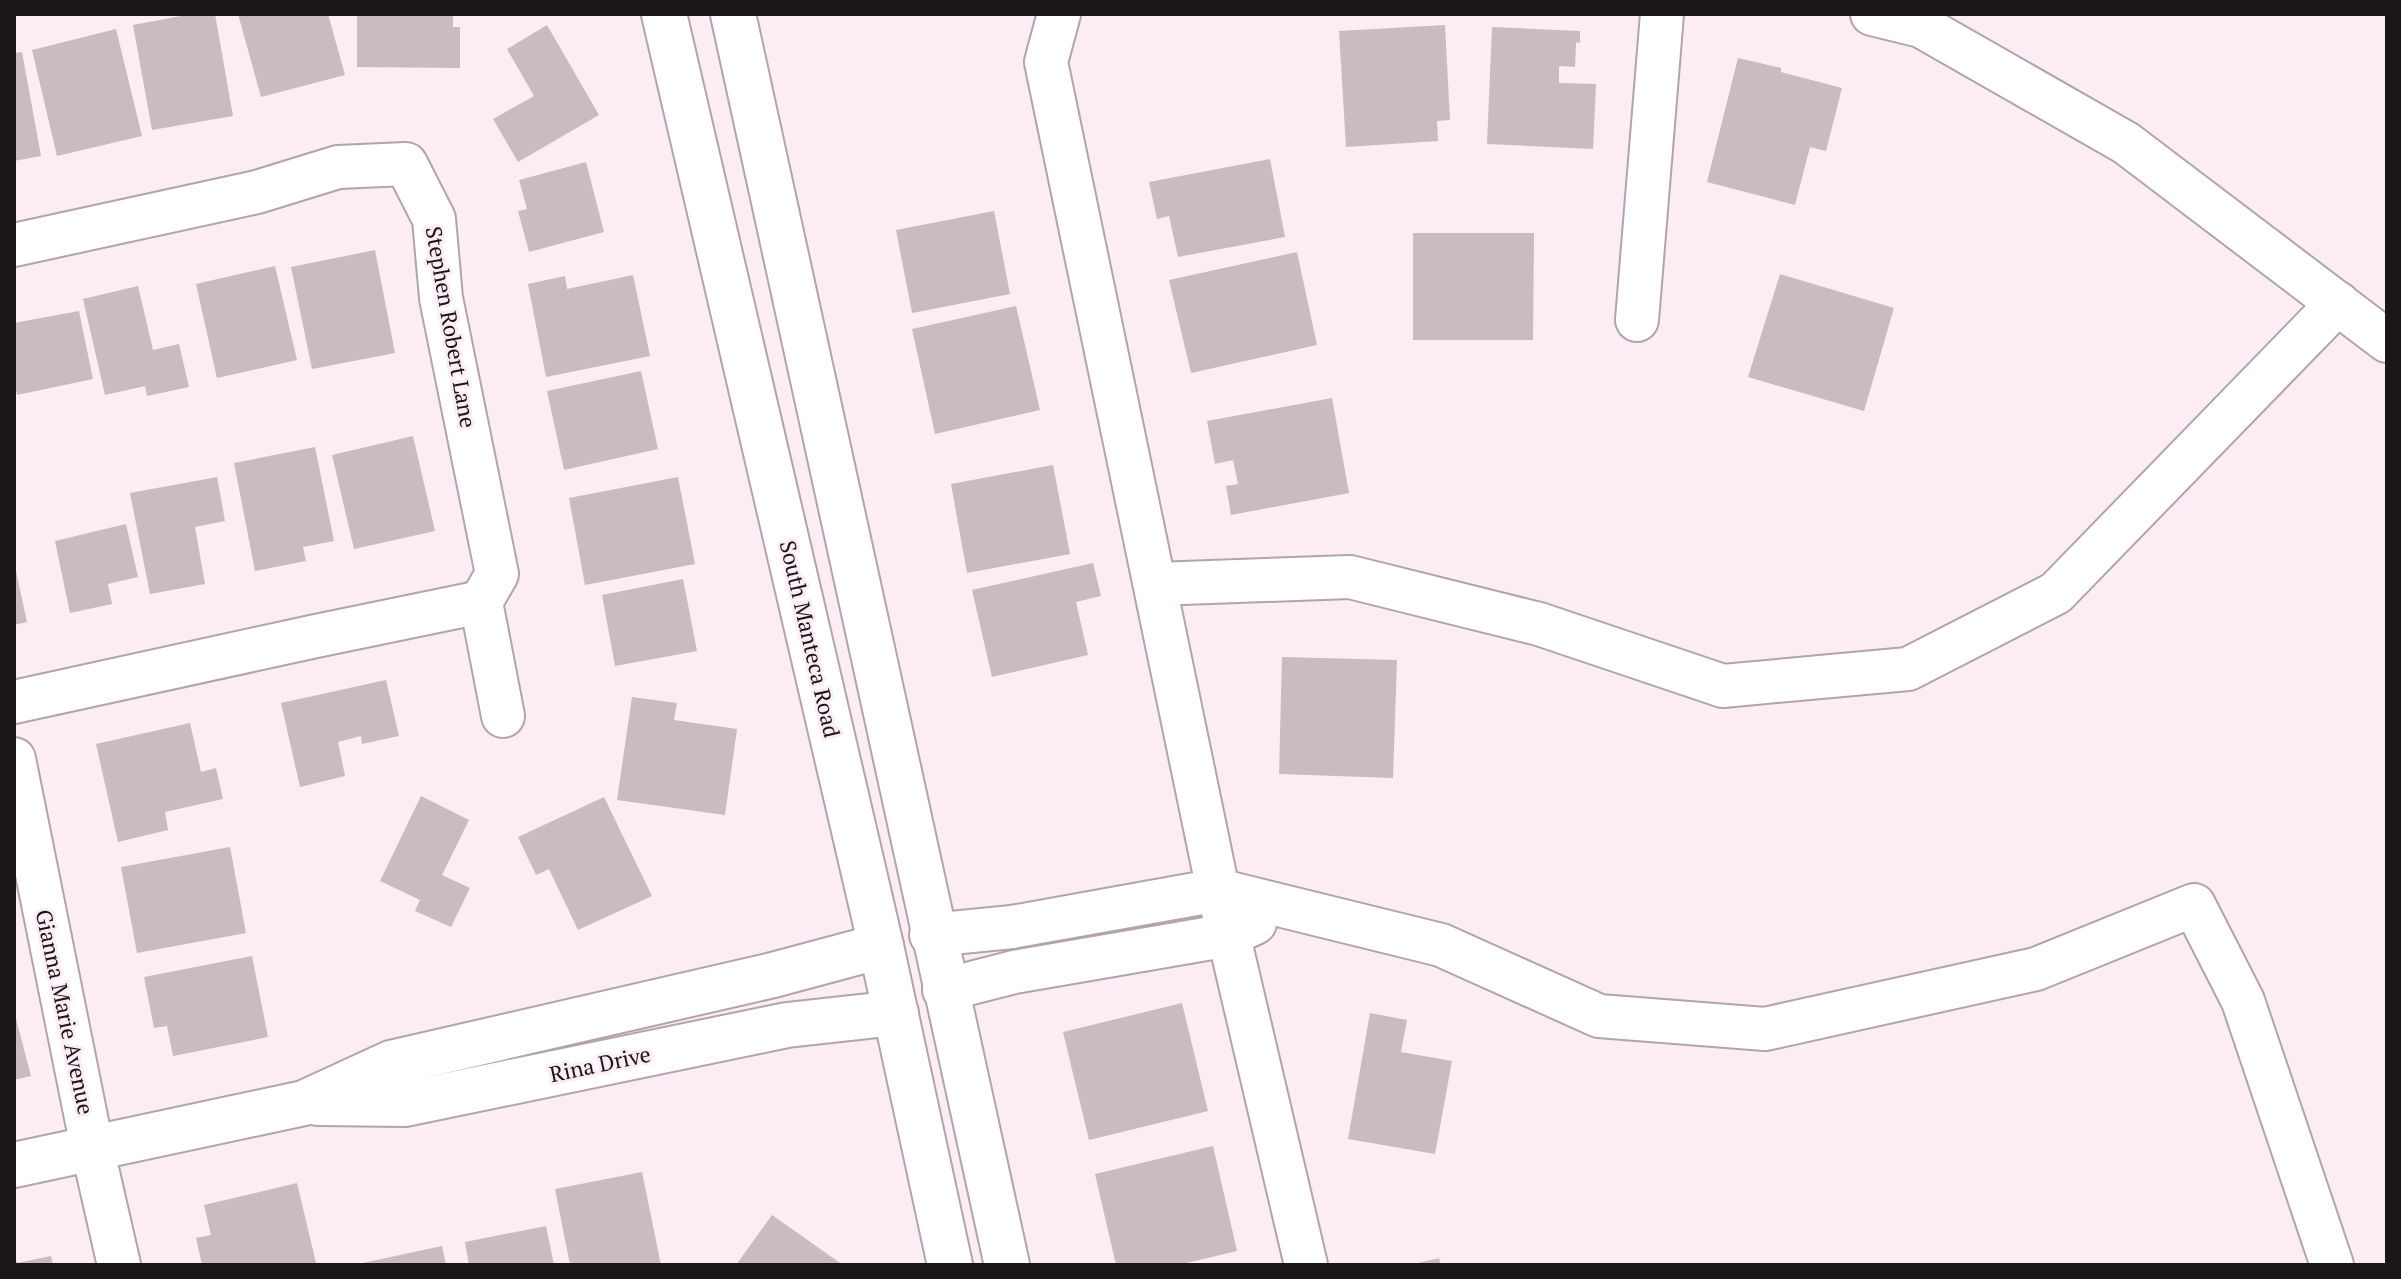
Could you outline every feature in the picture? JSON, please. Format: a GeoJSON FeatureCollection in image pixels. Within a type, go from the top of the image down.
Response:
{"type":"FeatureCollection","features":[{"type":"Feature","properties":{"kind":"street","name":"South Manteca Road"},"geometry":{"type":"LineString","coordinates":[[664,14],[881,946],[950,1265]]}},
{"type":"Feature","properties":{"kind":"street"},"geometry":{"type":"LineString","coordinates":[[733,14],[815,406],[1007,1265]]}},
{"type":"Feature","properties":{"kind":"street"},"geometry":{"type":"LineString","coordinates":[[1059,14],[1046,62],[1218,890],[1306,1265]]}},
{"type":"Feature","properties":{"kind":"street"},"geometry":{"type":"LineString","coordinates":[[1637,320],[1662,14]]}},
{"type":"Feature","properties":{"kind":"street"},"geometry":{"type":"LineString","coordinates":[[1872,14],[1921,26],[2126,143],[2387,341]]}},
{"type":"Feature","properties":{"kind":"street","name":"Stephen Robert Lane"},"geometry":{"type":"LineString","coordinates":[[14,245],[257,192],[338,167],[406,164],[434,219],[441,298],[497,574],[481,602]]}},
{"type":"Feature","properties":{"kind":"street"},"geometry":{"type":"LineString","coordinates":[[1155,584],[1350,577],[1539,624],[1723,686],[1908,669],[2056,593],[2338,303]]}},
{"type":"Feature","properties":{"kind":"street"},"geometry":{"type":"LineString","coordinates":[[14,702],[481,602],[503,716]]}},
{"type":"Feature","properties":{"kind":"street","name":"Gianna Marie Avenue"},"geometry":{"type":"LineString","coordinates":[[14,759],[92,1147],[119,1265]]}},
{"type":"Feature","properties":{"kind":"street"},"geometry":{"type":"LineString","coordinates":[[931,935],[1012,927],[1218,890],[1441,945],[1599,1016],[1765,1029],[2036,969],[2194,905],[2243,1001],[2332,1265]]}},
{"type":"Feature","properties":{"kind":"street"},"geometry":{"type":"LineString","coordinates":[[944,990],[1014,972],[1229,935],[1289,908]]}},
{"type":"Feature","properties":{"kind":"street","name":"Rina Drive"},"geometry":{"type":"LineString","coordinates":[[304,1103],[391,1063],[773,975],[881,946]]}},
{"type":"Feature","properties":{"kind":"street","name":"Rina Drive"},"geometry":{"type":"LineString","coordinates":[[14,1165],[304,1103],[405,1104],[787,1025],[896,1013]]}},
{"type":"Feature","properties":{"kind":"building"},"geometry":{"type":"Polygon","coordinates":[[[192,14],[215,14],[233,116],[152,130],[133,25],[192,14]]]}},
{"type":"Feature","properties":{"kind":"building"},"geometry":{"type":"Polygon","coordinates":[[[238,14],[328,14],[345,75],[261,97],[238,14]]]}},
{"type":"Feature","properties":{"kind":"building"},"geometry":{"type":"Polygon","coordinates":[[[357,14],[453,14],[453,27],[460,27],[460,68],[357,67],[357,14]]]}},
{"type":"Feature","properties":{"kind":"building"},"geometry":{"type":"Polygon","coordinates":[[[547,25],[599,115],[518,162],[493,119],[534,96],[507,49],[547,25]]]}},
{"type":"Feature","properties":{"kind":"building"},"geometry":{"type":"Polygon","coordinates":[[[1445,25],[1450,120],[1437,121],[1438,141],[1346,147],[1339,31],[1445,25]]]}},
{"type":"Feature","properties":{"kind":"building"},"geometry":{"type":"Polygon","coordinates":[[[1492,27],[1580,31],[1580,43],[1576,42],[1575,67],[1559,66],[1559,83],[1596,84],[1593,149],[1487,144],[1492,27]]]}},
{"type":"Feature","properties":{"kind":"building"},"geometry":{"type":"Polygon","coordinates":[[[116,29],[142,136],[57,156],[32,50],[116,29]]]}},
{"type":"Feature","properties":{"kind":"building"},"geometry":{"type":"Polygon","coordinates":[[[22,52],[41,156],[14,161],[14,53],[22,52]]]}},
{"type":"Feature","properties":{"kind":"building"},"geometry":{"type":"Polygon","coordinates":[[[1738,58],[1842,88],[1826,151],[1810,147],[1795,205],[1707,182],[1738,58]]]}},
{"type":"Feature","properties":{"kind":"building"},"geometry":{"type":"Polygon","coordinates":[[[1270,159],[1285,237],[1178,257],[1169,216],[1157,219],[1149,182],[1270,159]]]}},
{"type":"Feature","properties":{"kind":"building"},"geometry":{"type":"Polygon","coordinates":[[[586,162],[604,232],[529,252],[518,211],[527,209],[519,180],[586,162]]]}},
{"type":"Feature","properties":{"kind":"building"},"geometry":{"type":"Polygon","coordinates":[[[994,211],[1010,294],[912,313],[896,230],[994,211]]]}},
{"type":"Feature","properties":{"kind":"building"},"geometry":{"type":"Polygon","coordinates":[[[1413,233],[1534,233],[1533,340],[1413,340],[1413,233]]]}},
{"type":"Feature","properties":{"kind":"building"},"geometry":{"type":"Polygon","coordinates":[[[375,250],[395,353],[312,369],[291,267],[375,250]]]}},
{"type":"Feature","properties":{"kind":"building"},"geometry":{"type":"Polygon","coordinates":[[[1297,252],[1317,345],[1191,373],[1169,280],[1297,252]]]}},
{"type":"Feature","properties":{"kind":"building"},"geometry":{"type":"Polygon","coordinates":[[[275,266],[297,360],[217,378],[196,284],[275,266]]]}},
{"type":"Feature","properties":{"kind":"building"},"geometry":{"type":"Polygon","coordinates":[[[1780,274],[1894,308],[1864,411],[1748,377],[1780,274]]]}},
{"type":"Feature","properties":{"kind":"building"},"geometry":{"type":"Polygon","coordinates":[[[633,275],[650,356],[546,377],[528,284],[565,276],[567,289],[633,275]]]}},
{"type":"Feature","properties":{"kind":"building"},"geometry":{"type":"Polygon","coordinates":[[[138,286],[153,350],[179,344],[189,387],[147,396],[145,386],[105,395],[83,299],[138,286]]]}},
{"type":"Feature","properties":{"kind":"building"},"geometry":{"type":"Polygon","coordinates":[[[1016,306],[1040,410],[935,434],[912,329],[1016,306]]]}},
{"type":"Feature","properties":{"kind":"building"},"geometry":{"type":"Polygon","coordinates":[[[79,311],[93,379],[17,395],[14,323],[79,311]]]}},
{"type":"Feature","properties":{"kind":"building"},"geometry":{"type":"Polygon","coordinates":[[[641,371],[658,449],[564,470],[547,391],[641,371]]]}},
{"type":"Feature","properties":{"kind":"building"},"geometry":{"type":"Polygon","coordinates":[[[1332,398],[1349,493],[1231,515],[1226,486],[1238,484],[1233,460],[1215,464],[1207,421],[1332,398]]]}},
{"type":"Feature","properties":{"kind":"building"},"geometry":{"type":"Polygon","coordinates":[[[413,436],[435,531],[354,549],[332,455],[413,436]]]}},
{"type":"Feature","properties":{"kind":"building"},"geometry":{"type":"Polygon","coordinates":[[[315,447],[334,541],[303,547],[306,561],[255,571],[234,463],[315,447]]]}},
{"type":"Feature","properties":{"kind":"building"},"geometry":{"type":"Polygon","coordinates":[[[1053,465],[1070,554],[967,573],[951,484],[1053,465]]]}},
{"type":"Feature","properties":{"kind":"building"},"geometry":{"type":"Polygon","coordinates":[[[217,477],[225,521],[195,527],[205,584],[150,594],[130,493],[217,477]]]}},
{"type":"Feature","properties":{"kind":"building"},"geometry":{"type":"Polygon","coordinates":[[[678,477],[695,564],[585,585],[569,498],[678,477]]]}},
{"type":"Feature","properties":{"kind":"building"},"geometry":{"type":"Polygon","coordinates":[[[126,524],[138,577],[108,584],[112,604],[70,613],[55,541],[126,524]]]}},
{"type":"Feature","properties":{"kind":"building"},"geometry":{"type":"Polygon","coordinates":[[[14,562],[27,622],[14,625],[14,562]]]}},
{"type":"Feature","properties":{"kind":"building"},"geometry":{"type":"Polygon","coordinates":[[[1093,563],[1101,596],[1076,602],[1088,655],[992,677],[972,590],[1093,563]]]}},
{"type":"Feature","properties":{"kind":"building"},"geometry":{"type":"Polygon","coordinates":[[[683,579],[697,651],[615,666],[602,595],[683,579]]]}},
{"type":"Feature","properties":{"kind":"building"},"geometry":{"type":"Polygon","coordinates":[[[1282,657],[1397,660],[1393,778],[1279,774],[1282,657]]]}},
{"type":"Feature","properties":{"kind":"building"},"geometry":{"type":"Polygon","coordinates":[[[386,680],[399,736],[362,744],[361,736],[338,742],[345,776],[300,787],[281,703],[386,680]]]}},
{"type":"Feature","properties":{"kind":"building"},"geometry":{"type":"Polygon","coordinates":[[[632,697],[677,703],[674,720],[737,729],[725,815],[617,800],[632,697]]]}},
{"type":"Feature","properties":{"kind":"building"},"geometry":{"type":"Polygon","coordinates":[[[190,723],[201,772],[216,768],[223,799],[165,812],[168,830],[118,842],[96,744],[190,723]]]}},
{"type":"Feature","properties":{"kind":"building"},"geometry":{"type":"Polygon","coordinates":[[[421,796],[469,820],[442,875],[470,888],[451,927],[415,911],[420,900],[380,881],[421,796]]]}},
{"type":"Feature","properties":{"kind":"building"},"geometry":{"type":"Polygon","coordinates":[[[604,797],[652,896],[578,930],[549,869],[536,875],[518,837],[604,797]]]}},
{"type":"Feature","properties":{"kind":"building"},"geometry":{"type":"Polygon","coordinates":[[[230,847],[246,933],[137,953],[121,867],[230,847]]]}},
{"type":"Feature","properties":{"kind":"building"},"geometry":{"type":"Polygon","coordinates":[[[252,956],[268,1037],[173,1056],[167,1026],[154,1028],[144,977],[252,956]]]}},
{"type":"Feature","properties":{"kind":"building"},"geometry":{"type":"Polygon","coordinates":[[[1182,1003],[1208,1111],[1089,1140],[1063,1032],[1182,1003]]]}},
{"type":"Feature","properties":{"kind":"building"},"geometry":{"type":"Polygon","coordinates":[[[14,1011],[31,1076],[14,1080],[14,1011]]]}},
{"type":"Feature","properties":{"kind":"building"},"geometry":{"type":"Polygon","coordinates":[[[1370,1013],[1407,1020],[1401,1052],[1452,1061],[1435,1154],[1348,1139],[1370,1013]]]}},
{"type":"Feature","properties":{"kind":"building"},"geometry":{"type":"Polygon","coordinates":[[[1213,1146],[1237,1251],[1178,1265],[1116,1265],[1095,1174],[1213,1146]]]}},
{"type":"Feature","properties":{"kind":"building"},"geometry":{"type":"Polygon","coordinates":[[[642,1172],[661,1265],[570,1265],[555,1189],[642,1172]]]}},
{"type":"Feature","properties":{"kind":"building"},"geometry":{"type":"Polygon","coordinates":[[[297,1183],[316,1263],[202,1265],[196,1238],[211,1235],[204,1205],[297,1183]]]}},
{"type":"Feature","properties":{"kind":"building"},"geometry":{"type":"Polygon","coordinates":[[[772,1215],[843,1265],[736,1265],[772,1215]]]}},
{"type":"Feature","properties":{"kind":"building"},"geometry":{"type":"Polygon","coordinates":[[[546,1226],[554,1265],[469,1265],[465,1242],[546,1226]]]}},
{"type":"Feature","properties":{"kind":"building"},"geometry":{"type":"Polygon","coordinates":[[[442,1246],[446,1265],[358,1265],[358,1264],[442,1246]]]}},
{"type":"Feature","properties":{"kind":"building"},"geometry":{"type":"Polygon","coordinates":[[[14,1253],[17,1263],[51,1256],[53,1265],[14,1265],[14,1253]]]}},
{"type":"Feature","properties":{"kind":"building"},"geometry":{"type":"Polygon","coordinates":[[[1439,1258],[1441,1265],[1414,1265],[1414,1264],[1439,1258]]]}}]}
